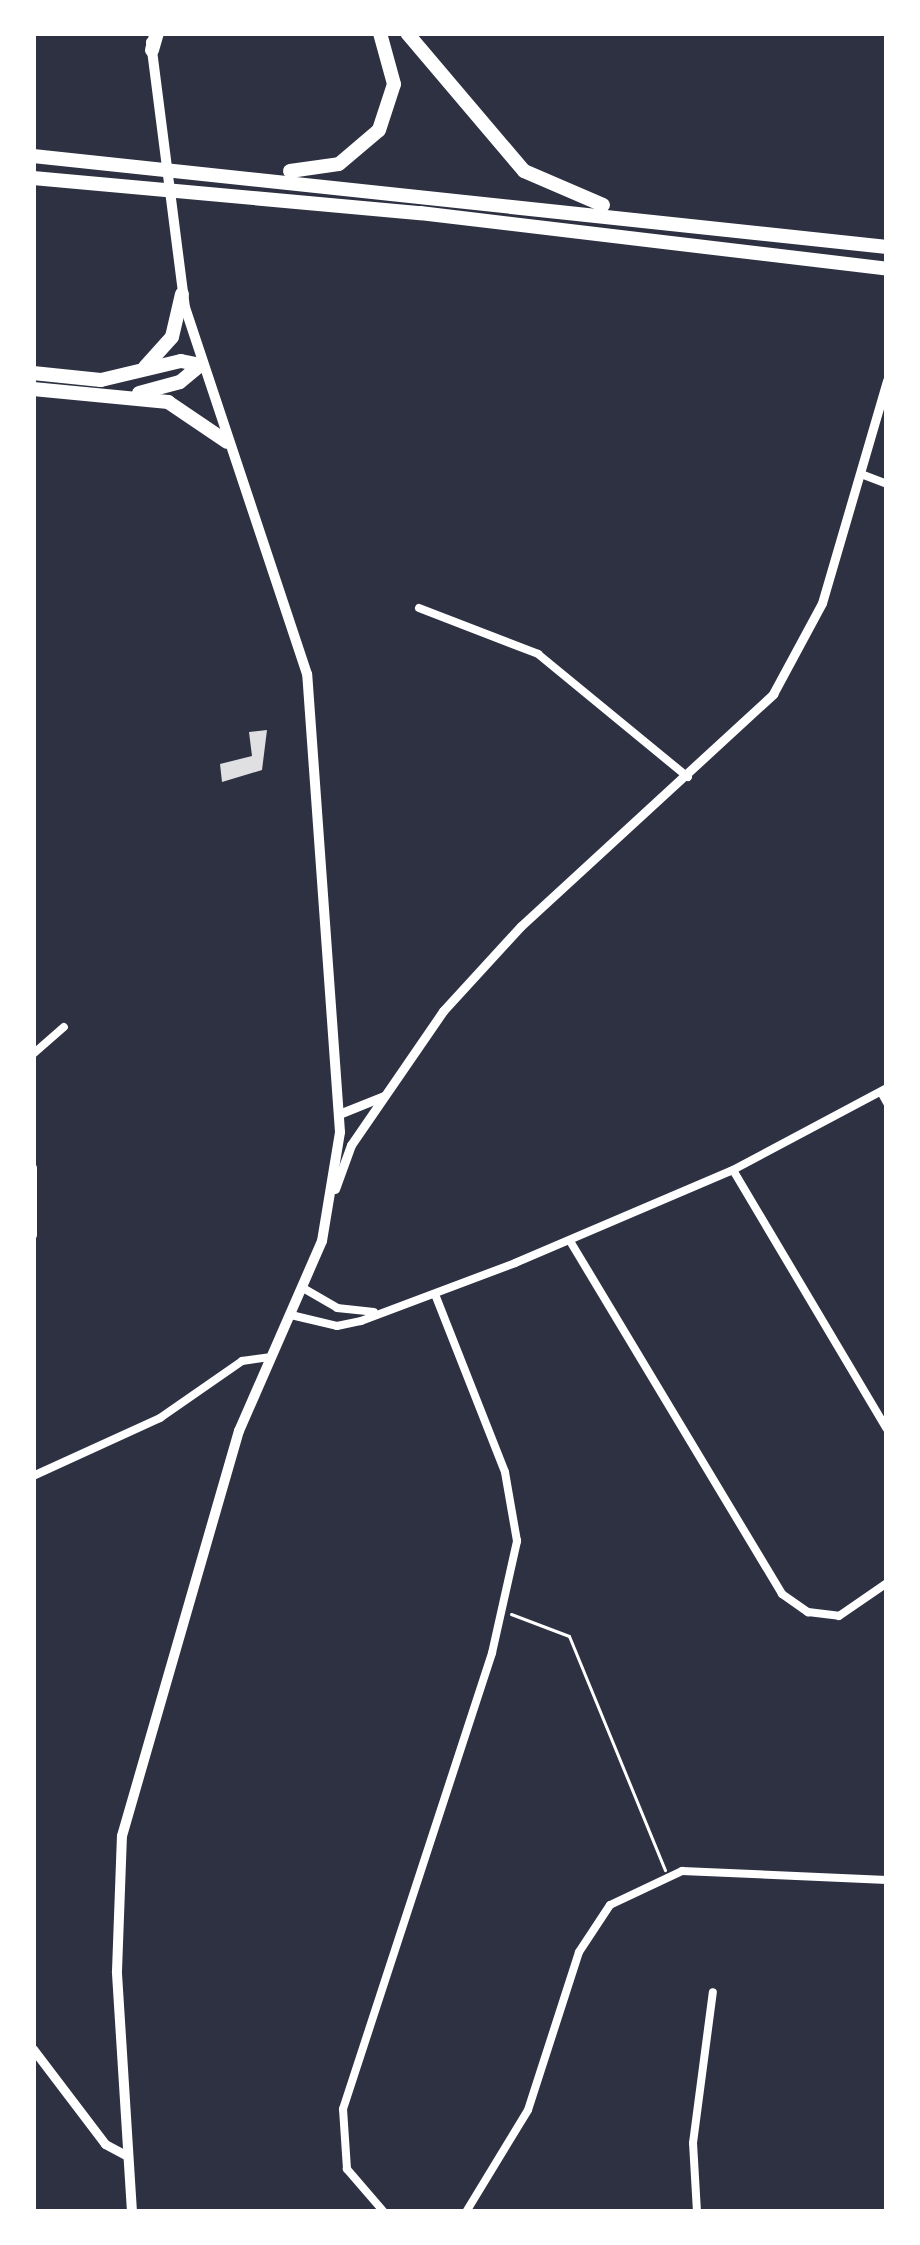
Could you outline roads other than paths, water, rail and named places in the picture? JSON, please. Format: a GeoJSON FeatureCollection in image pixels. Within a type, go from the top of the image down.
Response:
{"type":"FeatureCollection","features":[{"type":"Feature","properties":{"kind":"highway"},"geometry":{"type":"LineString","coordinates":[[152,50],[154,33]]}},
{"type":"Feature","properties":{"kind":"highway"},"geometry":{"type":"LineString","coordinates":[[242,174],[329,167],[368,144],[393,90],[380,33]]}},
{"type":"Feature","properties":{"kind":"highway"},"geometry":{"type":"LineString","coordinates":[[407,33],[524,171],[636,216]]}},
{"type":"Feature","properties":{"kind":"highway"},"geometry":{"type":"LineString","coordinates":[[33,156],[242,174],[887,247]]}},
{"type":"Feature","properties":{"kind":"highway"},"geometry":{"type":"LineString","coordinates":[[33,181],[887,269]]}},
{"type":"Feature","properties":{"kind":"highway"},"geometry":{"type":"LineString","coordinates":[[130,375],[168,345],[182,294]]}},
{"type":"Feature","properties":{"kind":"highway"},"geometry":{"type":"LineString","coordinates":[[33,374],[130,375],[174,362],[200,365]]}},
{"type":"Feature","properties":{"kind":"highway"},"geometry":{"type":"LineString","coordinates":[[104,395],[163,388],[200,365]]}},
{"type":"Feature","properties":{"kind":"highway"},"geometry":{"type":"LineString","coordinates":[[33,389],[180,406],[227,442]]}},
{"type":"Feature","properties":{"kind":"main road"},"geometry":{"type":"LineString","coordinates":[[132,2212],[117,1971],[122,1836],[210,1520],[270,1357],[304,1288],[335,1189],[340,1132],[307,674],[200,365],[182,294],[152,50]]}},
{"type":"Feature","properties":{"kind":"street"},"geometry":{"type":"LineString","coordinates":[[335,1189],[364,1129],[442,1011],[521,926],[746,725],[790,666],[822,603],[887,380]]}},
{"type":"Feature","properties":{"kind":"street"},"geometry":{"type":"LineString","coordinates":[[861,474],[887,484]]}},
{"type":"Feature","properties":{"kind":"street"},"geometry":{"type":"LineString","coordinates":[[419,608],[538,654],[689,777]]}},
{"type":"Feature","properties":{"kind":"street"},"geometry":{"type":"LineString","coordinates":[[33,1054],[64,1027]]}},
{"type":"Feature","properties":{"kind":"street"},"geometry":{"type":"LineString","coordinates":[[291,1315],[338,1325],[394,1310],[733,1170],[884,1090],[887,1103]]}},
{"type":"Feature","properties":{"kind":"street"},"geometry":{"type":"LineString","coordinates":[[339,1114],[384,1096]]}},
{"type":"Feature","properties":{"kind":"street"},"geometry":{"type":"LineString","coordinates":[[340,1132],[364,1129]]}},
{"type":"Feature","properties":{"kind":"street"},"geometry":{"type":"LineString","coordinates":[[33,1168],[33,1235]]}},
{"type":"Feature","properties":{"kind":"street"},"geometry":{"type":"LineString","coordinates":[[733,1170],[887,1430]]}},
{"type":"Feature","properties":{"kind":"street"},"geometry":{"type":"LineString","coordinates":[[570,1241],[782,1594],[808,1612],[839,1616],[887,1583]]}},
{"type":"Feature","properties":{"kind":"street"},"geometry":{"type":"LineString","coordinates":[[304,1288],[337,1308],[394,1310]]}},
{"type":"Feature","properties":{"kind":"street"},"geometry":{"type":"LineString","coordinates":[[384,2212],[347,2169],[343,2109],[504,1612],[517,1541],[505,1472],[435,1294]]}},
{"type":"Feature","properties":{"kind":"street"},"geometry":{"type":"LineString","coordinates":[[33,1476],[160,1418],[242,1361],[270,1357]]}},
{"type":"Feature","properties":{"kind":"street"},"geometry":{"type":"LineString","coordinates":[[466,2212],[528,2110],[589,1932],[631,1888],[666,1875],[708,1870],[887,1880]]}},
{"type":"Feature","properties":{"kind":"street"},"geometry":{"type":"LineString","coordinates":[[697,2212],[694,2143],[712,1992]]}},
{"type":"Feature","properties":{"kind":"street"},"geometry":{"type":"LineString","coordinates":[[33,2049],[105,2144],[128,2156]]}}]}
